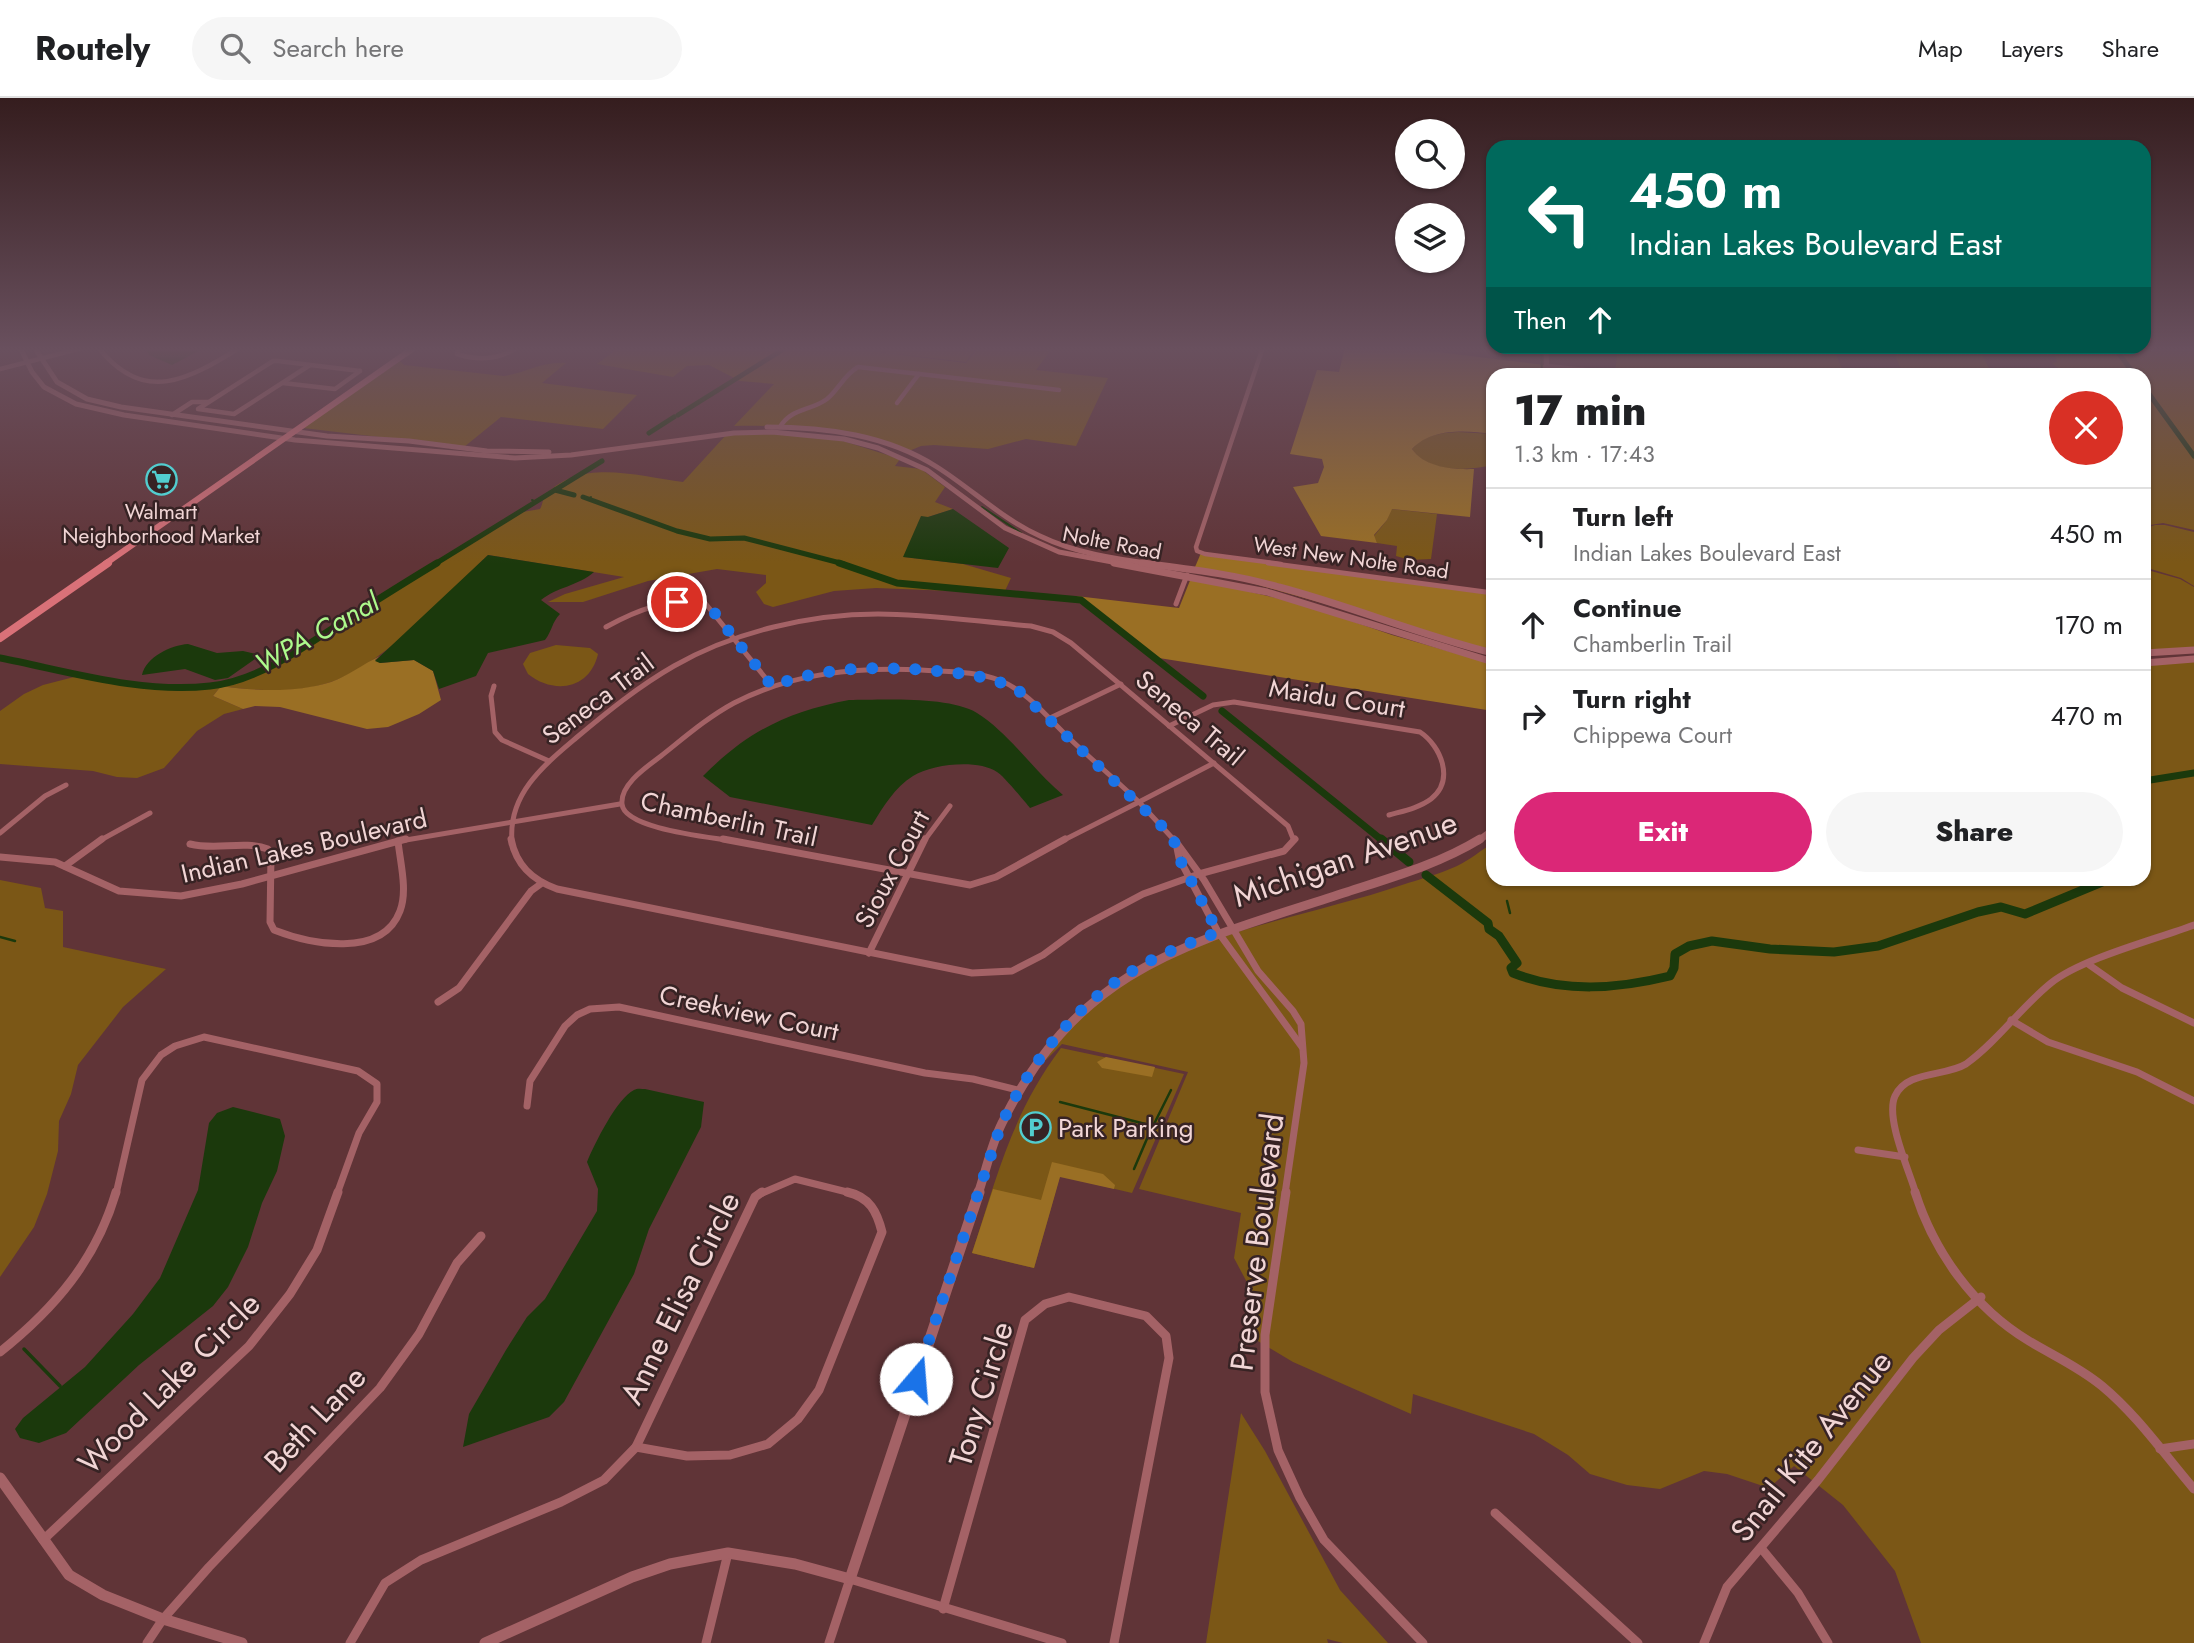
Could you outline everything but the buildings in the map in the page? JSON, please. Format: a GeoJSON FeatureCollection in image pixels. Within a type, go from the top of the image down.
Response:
{"type":"FeatureCollection","features":[{"type":"Feature","properties":{"kind":"main road"},"geometry":{"type":"LineString","coordinates":[[0,638],[312,419]]}},
{"type":"Feature","properties":{"kind":"street","name":"Nolte Road"},"geometry":{"type":"LineString","coordinates":[[152,419],[285,439],[515,458],[592,453],[724,434],[808,434],[878,448],[927,470],[984,514],[1030,541],[1081,558],[1187,575],[1304,602],[1486,660]]}},
{"type":"Feature","properties":{"kind":"street","name":"Nolte Road"},"geometry":{"type":"LineString","coordinates":[[204,419],[294,432],[507,452],[543,452],[606,446],[707,430],[780,427],[858,436],[911,453],[935,466],[1000,515],[1023,529],[1056,543],[1114,557],[1214,572],[1293,591],[1429,636],[1486,651]]}},
{"type":"Feature","properties":{"kind":"street"},"geometry":{"type":"LineString","coordinates":[[724,434],[780,427],[785,419]]}},
{"type":"Feature","properties":{"kind":"street","name":"West New Nolte Road"},"geometry":{"type":"LineString","coordinates":[[1239,419],[1196,547],[1197,551],[1486,592]]}},
{"type":"Feature","properties":{"kind":"street"},"geometry":{"type":"LineString","coordinates":[[618,449],[629,442]]}},
{"type":"Feature","properties":{"kind":"street"},"geometry":{"type":"LineString","coordinates":[[592,453],[606,446]]}},
{"type":"Feature","properties":{"kind":"street"},"geometry":{"type":"LineString","coordinates":[[1176,604],[1187,575],[1214,572]]}},
{"type":"Feature","properties":{"kind":"street"},"geometry":{"type":"LineString","coordinates":[[606,627],[633,614],[677,602],[697,600],[709,606],[772,686]]}},
{"type":"Feature","properties":{"kind":"street","name":"Seneca Trail"},"geometry":{"type":"LineString","coordinates":[[864,615],[907,615],[1031,626],[1053,632],[1071,643],[1121,684],[1288,826],[1295,840],[1284,851],[1189,877],[1110,910],[1043,955],[1012,971],[972,973],[583,895],[542,883],[518,863],[513,849],[513,813],[525,786],[549,761],[649,681],[710,648],[802,621],[864,615]]}},
{"type":"Feature","properties":{"kind":"street"},"geometry":{"type":"LineString","coordinates":[[2151,653],[2194,650]]}},
{"type":"Feature","properties":{"kind":"street"},"geometry":{"type":"LineString","coordinates":[[2151,662],[2194,659]]}},
{"type":"Feature","properties":{"kind":"street","name":"Chamberlin Trail"},"geometry":{"type":"LineString","coordinates":[[866,667],[990,677],[1019,691],[1139,804],[979,884],[962,884],[908,874],[642,824],[627,818],[621,810],[620,798],[628,786],[682,739],[730,705],[772,686],[811,675],[866,667]]}},
{"type":"Feature","properties":{"kind":"street"},"geometry":{"type":"LineString","coordinates":[[1048,719],[1121,684]]}},
{"type":"Feature","properties":{"kind":"street"},"geometry":{"type":"LineString","coordinates":[[494,685],[491,696],[495,732],[502,740],[549,761]]}},
{"type":"Feature","properties":{"kind":"street","name":"Maidu Court"},"geometry":{"type":"LineString","coordinates":[[1170,726],[1213,705],[1234,702],[1420,732],[1435,743],[1441,753],[1444,782],[1430,800],[1417,808],[1390,815]]}},
{"type":"Feature","properties":{"kind":"street"},"geometry":{"type":"LineString","coordinates":[[1139,804],[1214,763]]}},
{"type":"Feature","properties":{"kind":"street"},"geometry":{"type":"LineString","coordinates":[[0,833],[45,796],[66,785]]}},
{"type":"Feature","properties":{"kind":"street","name":"Indian Lakes Boulevard"},"geometry":{"type":"LineString","coordinates":[[0,857],[55,862],[119,891],[155,896],[205,892],[398,841],[620,804]]}},
{"type":"Feature","properties":{"kind":"street","name":"Preserve Boulevard"},"geometry":{"type":"LineString","coordinates":[[1139,804],[1165,829],[1199,874],[1253,962],[1301,1023],[1304,1033],[1304,1063],[1265,1335],[1265,1392],[1278,1450],[1300,1498],[1324,1540],[1423,1643]]}},
{"type":"Feature","properties":{"kind":"street","name":"Sioux Court"},"geometry":{"type":"LineString","coordinates":[[869,953],[935,821],[950,806]]}},
{"type":"Feature","properties":{"kind":"street"},"geometry":{"type":"LineString","coordinates":[[65,866],[95,843],[150,813]]}},
{"type":"Feature","properties":{"kind":"street","name":"Michigan Avenue"},"geometry":{"type":"LineString","coordinates":[[830,1643],[1001,1125],[1017,1090],[1055,1038],[1094,999],[1139,967],[1232,927],[1336,897],[1437,862],[1486,834]]}},
{"type":"Feature","properties":{"kind":"street"},"geometry":{"type":"LineString","coordinates":[[190,844],[204,849],[240,843],[259,844],[268,849],[271,855],[270,922],[274,930],[330,944],[351,944],[373,937],[390,925],[400,909],[398,841]]}},
{"type":"Feature","properties":{"kind":"street"},"geometry":{"type":"LineString","coordinates":[[1177,846],[1179,858],[1218,932],[1253,984],[1276,1009],[1302,1046]]}},
{"type":"Feature","properties":{"kind":"street"},"geometry":{"type":"LineString","coordinates":[[438,1002],[459,988],[531,891],[542,883]]}},
{"type":"Feature","properties":{"kind":"street"},"geometry":{"type":"LineString","coordinates":[[2194,925],[2073,969],[2051,984],[1965,1064],[1953,1070],[1914,1079],[1898,1091],[1892,1105],[1894,1124],[1930,1235],[1942,1255],[2020,1335],[2090,1376],[2121,1403],[2194,1489]]}},
{"type":"Feature","properties":{"kind":"street"},"geometry":{"type":"LineString","coordinates":[[2088,964],[2122,988],[2194,1023]]}},
{"type":"Feature","properties":{"kind":"street","name":"Creekview Court"},"geometry":{"type":"LineString","coordinates":[[527,1106],[530,1081],[565,1026],[578,1015],[604,1006],[1017,1090]]}},
{"type":"Feature","properties":{"kind":"street"},"geometry":{"type":"LineString","coordinates":[[2011,1020],[2048,1042],[2137,1072],[2194,1101]]}},
{"type":"Feature","properties":{"kind":"street","name":"Wood Lake Circle"},"geometry":{"type":"LineString","coordinates":[[0,1352],[49,1310],[96,1245],[107,1219],[142,1080],[168,1043],[204,1037],[358,1071],[377,1084],[377,1102],[359,1133],[317,1250],[290,1294],[249,1346],[43,1540]]}},
{"type":"Feature","properties":{"kind":"street"},"geometry":{"type":"LineString","coordinates":[[1858,1150],[1905,1157]]}},
{"type":"Feature","properties":{"kind":"street","name":"Anne Elisa Circle"},"geometry":{"type":"LineString","coordinates":[[350,1643],[386,1583],[421,1560],[549,1507],[604,1480],[636,1447],[755,1197],[768,1188],[794,1179],[856,1194],[876,1209],[882,1232],[819,1390],[798,1419],[768,1444],[730,1455],[687,1456],[636,1447]]}},
{"type":"Feature","properties":{"kind":"street","name":"Beth Lane"},"geometry":{"type":"LineString","coordinates":[[147,1643],[163,1619],[209,1567],[380,1388],[419,1334],[457,1263],[481,1236]]}},
{"type":"Feature","properties":{"kind":"street","name":"Tony Circle"},"geometry":{"type":"LineString","coordinates":[[943,1609],[1025,1320],[1045,1304],[1069,1297],[1146,1316],[1166,1336],[1169,1358],[1114,1643]]}},
{"type":"Feature","properties":{"kind":"street","name":"Snail Kite Avenue"},"geometry":{"type":"LineString","coordinates":[[1704,1643],[1727,1587],[1818,1480],[1913,1358],[1939,1330],[1981,1297]]}},
{"type":"Feature","properties":{"kind":"street"},"geometry":{"type":"LineString","coordinates":[[2160,1449],[2194,1444]]}},
{"type":"Feature","properties":{"kind":"street"},"geometry":{"type":"LineString","coordinates":[[0,1478],[69,1575],[103,1595],[163,1619],[242,1643]]}},
{"type":"Feature","properties":{"kind":"street"},"geometry":{"type":"LineString","coordinates":[[1495,1513],[1638,1643]]}},
{"type":"Feature","properties":{"kind":"street"},"geometry":{"type":"LineString","coordinates":[[1761,1548],[1787,1577],[1818,1622],[1828,1643]]}},
{"type":"Feature","properties":{"kind":"street"},"geometry":{"type":"LineString","coordinates":[[706,1643],[728,1553]]}},
{"type":"Feature","properties":{"kind":"street"},"geometry":{"type":"LineString","coordinates":[[485,1643],[632,1577],[670,1564],[728,1553],[795,1564],[1062,1643]]}},
{"type":"Feature","properties":{"kind":"shaded area"},"geometry":{"type":"Polygon","coordinates":[[[316,419],[498,419],[464,447],[303,428],[316,419]]]}},
{"type":"Feature","properties":{"kind":"shaded area"},"geometry":{"type":"Polygon","coordinates":[[[519,419],[613,419],[603,429],[519,419]]]}},
{"type":"Feature","properties":{"kind":"shaded area"},"geometry":{"type":"Polygon","coordinates":[[[741,419],[1089,419],[1076,446],[1026,439],[988,449],[934,445],[909,451],[846,434],[777,426],[734,426],[741,419]]]}},
{"type":"Feature","properties":{"kind":"shaded area"},"geometry":{"type":"Polygon","coordinates":[[[1301,419],[1486,419],[1486,433],[1460,431],[1439,434],[1420,442],[1412,449],[1431,464],[1474,469],[1470,517],[1392,509],[1387,520],[1374,535],[1377,543],[1321,536],[1293,487],[1318,483],[1324,467],[1322,459],[1290,454],[1301,419]]]}},
{"type":"Feature","properties":{"kind":"shaded area"},"geometry":{"type":"Polygon","coordinates":[[[2151,419],[2194,419],[2194,530],[2163,523],[2151,525],[2151,419]]]}},
{"type":"Feature","properties":{"kind":"shaded area"},"geometry":{"type":"Polygon","coordinates":[[[771,433],[843,441],[900,459],[895,466],[921,469],[945,487],[935,502],[953,509],[928,517],[904,557],[963,564],[1011,578],[1004,593],[876,588],[834,591],[773,607],[764,604],[756,592],[766,583],[766,575],[717,569],[648,581],[583,602],[548,602],[565,594],[624,577],[488,555],[416,626],[355,671],[321,685],[292,690],[221,686],[271,665],[517,513],[540,509],[546,495],[560,483],[576,476],[611,472],[683,482],[726,435],[771,433]]]}},
{"type":"Feature","properties":{"kind":"shaded area"},"geometry":{"type":"Polygon","coordinates":[[[1445,433],[1486,434],[1486,466],[1460,469],[1438,466],[1419,457],[1412,449],[1422,441],[1445,433]]]}},
{"type":"Feature","properties":{"kind":"shaded area"},"geometry":{"type":"Polygon","coordinates":[[[953,509],[1009,548],[998,568],[903,557],[921,516],[928,517],[953,509]]]}},
{"type":"Feature","properties":{"kind":"shaded area"},"geometry":{"type":"Polygon","coordinates":[[[1391,509],[1437,514],[1431,559],[1410,560],[1396,556],[1397,546],[1377,543],[1374,536],[1387,520],[1391,509]]]}},
{"type":"Feature","properties":{"kind":"shaded area"},"geometry":{"type":"Polygon","coordinates":[[[2165,525],[2194,532],[2194,586],[2181,578],[2151,569],[2151,526],[2165,525]]]}},
{"type":"Feature","properties":{"kind":"shaded area"},"geometry":{"type":"Polygon","coordinates":[[[1201,553],[1486,594],[1486,649],[1195,567],[1201,553]]]}},
{"type":"Feature","properties":{"kind":"shaded area"},"geometry":{"type":"Polygon","coordinates":[[[488,555],[594,572],[541,600],[560,614],[545,640],[488,653],[476,676],[439,689],[433,671],[414,660],[380,663],[375,661],[488,555]]]}},
{"type":"Feature","properties":{"kind":"shaded area"},"geometry":{"type":"Polygon","coordinates":[[[2151,571],[2180,579],[2194,587],[2194,648],[2151,651],[2151,571]]]}},
{"type":"Feature","properties":{"kind":"shaded area"},"geometry":{"type":"Polygon","coordinates":[[[1191,578],[1302,604],[1392,635],[1486,662],[1486,710],[1159,658],[1076,596],[1179,608],[1191,578]]]}},
{"type":"Feature","properties":{"kind":"shaded area"},"geometry":{"type":"Polygon","coordinates":[[[188,644],[217,653],[243,651],[256,654],[255,659],[228,678],[215,680],[185,669],[142,675],[148,663],[160,653],[188,644]]]}},
{"type":"Feature","properties":{"kind":"shaded area"},"geometry":{"type":"Polygon","coordinates":[[[556,645],[590,648],[598,654],[594,666],[587,675],[570,685],[549,685],[528,674],[523,664],[530,653],[556,645]]]}},
{"type":"Feature","properties":{"kind":"shaded area"},"geometry":{"type":"Polygon","coordinates":[[[380,656],[375,660],[380,663],[414,660],[433,671],[441,700],[419,714],[388,727],[367,729],[280,707],[255,706],[243,709],[213,696],[221,686],[276,690],[318,686],[380,656]]]}},
{"type":"Feature","properties":{"kind":"shaded area"},"geometry":{"type":"Polygon","coordinates":[[[2194,661],[2194,1643],[1921,1643],[1895,1571],[1843,1505],[1794,1466],[1769,1488],[1727,1474],[1704,1471],[1660,1489],[1627,1485],[1590,1474],[1568,1455],[1534,1434],[1413,1394],[1411,1414],[1293,1362],[1253,1338],[1258,1303],[1234,1258],[1241,1213],[1139,1189],[1188,1072],[1062,1044],[1045,1061],[1076,1020],[1114,988],[1158,963],[1205,943],[1255,927],[1444,872],[1486,848],[1486,886],[2151,886],[2151,665],[2194,661]]]}},
{"type":"Feature","properties":{"kind":"shaded area"},"geometry":{"type":"Polygon","coordinates":[[[90,675],[178,691],[221,686],[213,696],[243,709],[224,714],[197,731],[164,768],[137,778],[117,777],[93,771],[0,764],[0,711],[24,694],[43,685],[90,675]]]}},
{"type":"Feature","properties":{"kind":"shaded area"},"geometry":{"type":"Polygon","coordinates":[[[849,700],[933,701],[977,713],[1000,731],[1063,795],[1030,808],[1004,778],[989,768],[967,764],[943,766],[913,776],[890,798],[872,825],[730,797],[703,776],[753,735],[787,717],[849,700]]]}},
{"type":"Feature","properties":{"kind":"shaded area"},"geometry":{"type":"Polygon","coordinates":[[[0,880],[41,888],[45,908],[63,911],[63,947],[166,969],[123,1007],[78,1065],[71,1094],[59,1121],[58,1151],[47,1194],[34,1227],[0,1277],[0,880]]]}},
{"type":"Feature","properties":{"kind":"shaded area"},"geometry":{"type":"Polygon","coordinates":[[[1061,1048],[1184,1074],[1132,1193],[1060,1176],[1034,1268],[972,1253],[998,1172],[1018,1121],[1044,1072],[1061,1048]]]}},
{"type":"Feature","properties":{"kind":"shaded area"},"geometry":{"type":"Polygon","coordinates":[[[1106,1057],[1155,1067],[1152,1077],[1102,1068],[1097,1062],[1106,1057]]]}},
{"type":"Feature","properties":{"kind":"shaded area"},"geometry":{"type":"Polygon","coordinates":[[[645,1089],[704,1102],[701,1127],[649,1229],[634,1274],[564,1402],[549,1417],[463,1447],[469,1414],[527,1317],[545,1299],[597,1211],[598,1189],[587,1162],[595,1145],[620,1102],[634,1090],[645,1089]]]}},
{"type":"Feature","properties":{"kind":"shaded area"},"geometry":{"type":"Polygon","coordinates":[[[233,1107],[280,1119],[285,1136],[277,1171],[262,1203],[248,1247],[228,1287],[213,1306],[139,1365],[66,1433],[39,1443],[20,1438],[15,1429],[23,1418],[85,1367],[133,1314],[160,1278],[198,1190],[209,1123],[217,1113],[233,1107]]]}},
{"type":"Feature","properties":{"kind":"shaded area"},"geometry":{"type":"Polygon","coordinates":[[[1052,1162],[1103,1174],[1115,1185],[1114,1189],[1060,1177],[1034,1268],[972,1253],[993,1189],[1041,1200],[1052,1162]]]}},
{"type":"Feature","properties":{"kind":"shaded area"},"geometry":{"type":"Polygon","coordinates":[[[1241,1413],[1265,1451],[1340,1590],[1388,1643],[1343,1643],[1327,1639],[1328,1643],[1206,1643],[1241,1413]]]}},
{"type":"Feature","properties":{"kind":"waterway","name":"WPA Canal"},"geometry":{"type":"LineString","coordinates":[[649,433],[671,419]]}},
{"type":"Feature","properties":{"kind":"waterway"},"geometry":{"type":"LineString","coordinates":[[2167,419],[2194,456]]}},
{"type":"Feature","properties":{"kind":"waterway","name":"WPA Canal"},"geometry":{"type":"LineString","coordinates":[[435,564],[602,461]]}},
{"type":"Feature","properties":{"kind":"waterway"},"geometry":{"type":"LineString","coordinates":[[555,490],[574,495]]}},
{"type":"Feature","properties":{"kind":"waterway"},"geometry":{"type":"LineString","coordinates":[[583,497],[677,531],[710,539],[744,538],[844,564]]}},
{"type":"Feature","properties":{"kind":"waterway","name":"WPA Canal"},"geometry":{"type":"LineString","coordinates":[[532,500],[536,502]]}},
{"type":"Feature","properties":{"kind":"waterway"},"geometry":{"type":"LineString","coordinates":[[982,507],[1021,533]]}},
{"type":"Feature","properties":{"kind":"waterway","name":"WPA Canal"},"geometry":{"type":"LineString","coordinates":[[0,658],[78,675],[158,687],[184,688],[228,683],[282,660],[437,563]]}},
{"type":"Feature","properties":{"kind":"waterway"},"geometry":{"type":"LineString","coordinates":[[839,563],[897,583],[1081,600],[1203,696]]}},
{"type":"Feature","properties":{"kind":"waterway"},"geometry":{"type":"LineString","coordinates":[[1222,711],[1383,841]]}},
{"type":"Feature","properties":{"kind":"waterway"},"geometry":{"type":"LineString","coordinates":[[2151,780],[2194,773]]}},
{"type":"Feature","properties":{"kind":"waterway"},"geometry":{"type":"LineString","coordinates":[[1381,839],[1409,862]]}},
{"type":"Feature","properties":{"kind":"waterway"},"geometry":{"type":"LineString","coordinates":[[1426,875],[1488,923],[1489,929],[1499,936],[1517,963],[1511,968],[1513,973],[1552,984],[1591,987],[1630,984],[1670,976],[1674,968],[1675,954],[1689,946],[1712,941],[1770,949],[1834,952],[1878,946],[1978,912],[2001,907],[2025,914],[2092,886]]}},
{"type":"Feature","properties":{"kind":"waterway"},"geometry":{"type":"LineString","coordinates":[[1507,901],[1510,913]]}},
{"type":"Feature","properties":{"kind":"waterway"},"geometry":{"type":"LineString","coordinates":[[0,937],[15,941]]}},
{"type":"Feature","properties":{"kind":"waterway"},"geometry":{"type":"LineString","coordinates":[[1060,1102],[1153,1126],[1171,1090]]}},
{"type":"Feature","properties":{"kind":"waterway"},"geometry":{"type":"LineString","coordinates":[[1134,1169],[1152,1127]]}},
{"type":"Feature","properties":{"kind":"waterway"},"geometry":{"type":"LineString","coordinates":[[24,1349],[60,1386]]}},
{"type":"Feature","properties":{"kind":"place","name":"Walmart Neighborhood Market"},"geometry":{"type":"Point","coordinates":[161,480]}},
{"type":"Feature","properties":{"kind":"place","name":"Park Parking"},"geometry":{"type":"Point","coordinates":[1035,1128]}},
{"type":"Feature","properties":{"kind":"route"},"geometry":{"type":"LineString","coordinates":[[677,602],[697,600],[709,606],[772,686],[840,669],[895,667],[990,677],[1019,691],[1165,829],[1177,846],[1179,858],[1218,932],[1164,954],[1114,983],[1075,1016],[1055,1038],[1017,1090],[1001,1125],[916,1379]]}}]}
